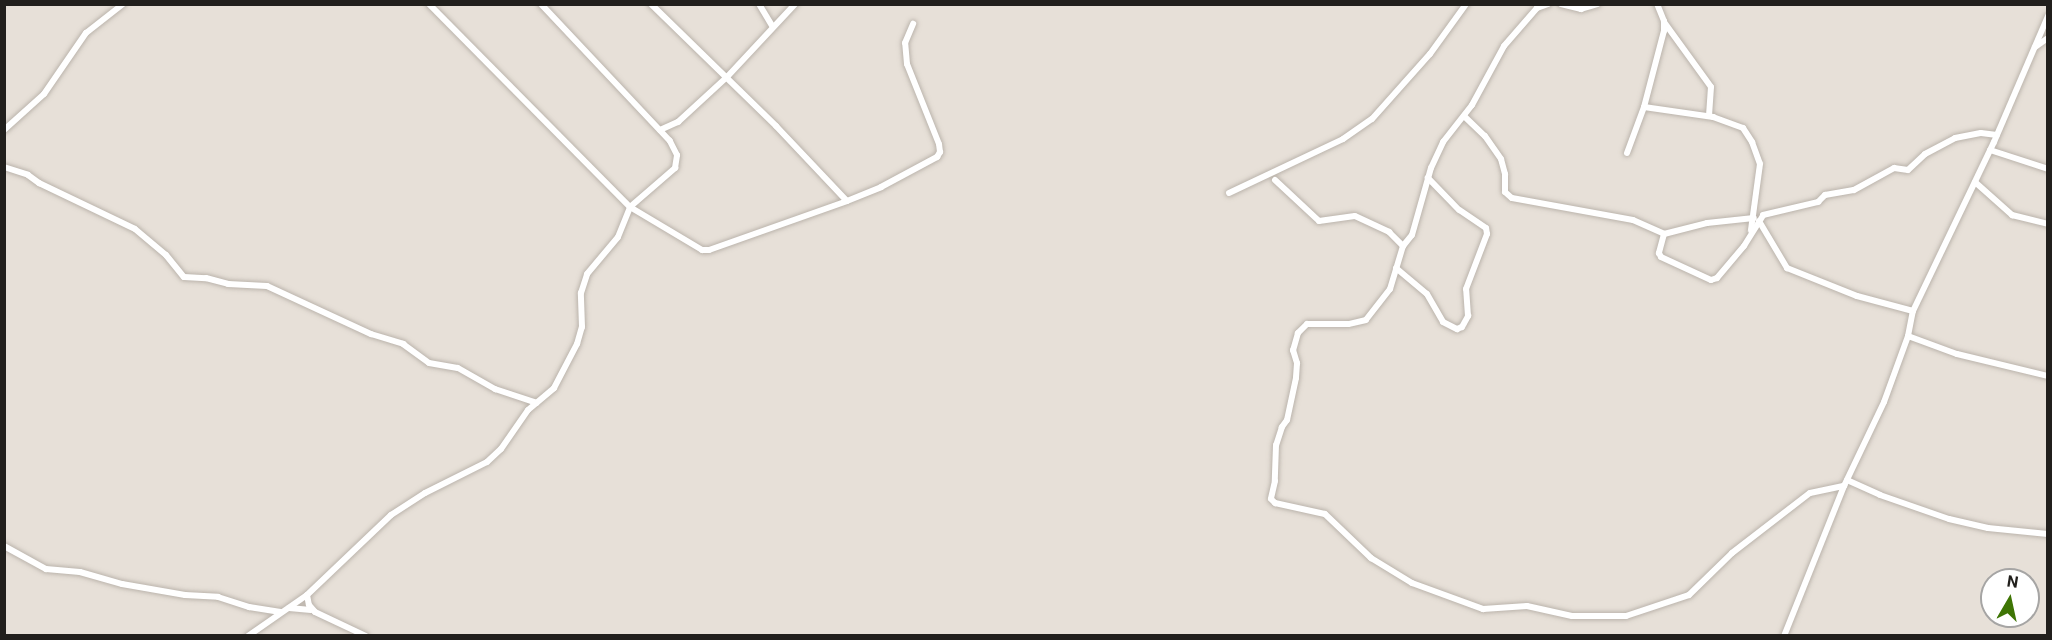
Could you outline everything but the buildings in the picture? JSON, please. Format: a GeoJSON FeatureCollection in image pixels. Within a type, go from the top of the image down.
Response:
{"type":"FeatureCollection","features":[{"type":"Feature","properties":{"kind":"street"},"geometry":{"type":"LineString","coordinates":[[4,130],[44,94],[86,33],[123,4]]}},
{"type":"Feature","properties":{"kind":"street"},"geometry":{"type":"LineString","coordinates":[[429,4],[630,207],[695,248],[709,250],[881,187],[939,155],[939,144],[906,64],[905,43],[913,24]]}},
{"type":"Feature","properties":{"kind":"street"},"geometry":{"type":"LineString","coordinates":[[248,636],[307,595],[391,515],[425,494],[488,462],[501,449],[528,410],[554,388],[580,334],[579,306],[587,274],[618,237],[630,207],[675,168],[676,148],[541,4]]}},
{"type":"Feature","properties":{"kind":"street"},"geometry":{"type":"LineString","coordinates":[[651,4],[727,77],[847,201]]}},
{"type":"Feature","properties":{"kind":"street"},"geometry":{"type":"LineString","coordinates":[[759,4],[773,27]]}},
{"type":"Feature","properties":{"kind":"street"},"geometry":{"type":"LineString","coordinates":[[660,130],[678,122],[727,77],[795,4]]}},
{"type":"Feature","properties":{"kind":"street"},"geometry":{"type":"LineString","coordinates":[[1228,193],[1343,139],[1372,119],[1430,54],[1466,4]]}},
{"type":"Feature","properties":{"kind":"street"},"geometry":{"type":"LineString","coordinates":[[1548,4],[1537,8],[1504,46],[1464,116],[1440,148],[1428,178],[1413,235],[1403,246],[1386,296],[1366,320],[1348,324],[1307,324],[1298,333],[1293,350],[1297,363],[1296,378],[1287,420],[1276,445],[1275,481],[1271,499],[1275,502],[1325,514],[1371,558],[1412,583],[1484,609],[1527,606],[1572,615],[1626,615],[1676,602],[1689,595],[1732,553],[1810,493],[1846,483],[1949,519],[1988,528],[2048,534]]}},
{"type":"Feature","properties":{"kind":"street"},"geometry":{"type":"LineString","coordinates":[[1561,4],[1581,9],[1598,4]]}},
{"type":"Feature","properties":{"kind":"street"},"geometry":{"type":"LineString","coordinates":[[1657,4],[1664,21],[1711,87],[1709,116]]}},
{"type":"Feature","properties":{"kind":"street"},"geometry":{"type":"LineString","coordinates":[[1784,636],[1846,483],[1884,402],[1908,336],[1913,311],[1997,135],[2048,16]]}},
{"type":"Feature","properties":{"kind":"street"},"geometry":{"type":"LineString","coordinates":[[1627,153],[1644,107],[1664,31],[1664,21]]}},
{"type":"Feature","properties":{"kind":"street"},"geometry":{"type":"LineString","coordinates":[[2035,47],[2048,38]]}},
{"type":"Feature","properties":{"kind":"street"},"geometry":{"type":"LineString","coordinates":[[1644,107],[1709,116],[1743,128],[1758,155],[1761,174],[1758,218],[1744,246],[1717,278],[1711,280],[1661,256],[1659,253],[1664,234]]}},
{"type":"Feature","properties":{"kind":"street"},"geometry":{"type":"LineString","coordinates":[[1464,116],[1485,136],[1501,159],[1505,174],[1505,192],[1512,198],[1633,220],[1664,234],[1707,222],[1758,218],[1818,202],[1825,195],[1854,190],[1894,168],[1908,170],[1925,154],[1955,138],[1981,132],[1997,135]]}},
{"type":"Feature","properties":{"kind":"street"},"geometry":{"type":"LineString","coordinates":[[1990,150],[2048,169]]}},
{"type":"Feature","properties":{"kind":"street"},"geometry":{"type":"LineString","coordinates":[[4,167],[28,175],[39,183],[135,229],[166,255],[184,277],[206,278],[228,284],[267,286],[371,334],[403,344],[429,363],[458,368],[495,389],[537,403]]}},
{"type":"Feature","properties":{"kind":"street"},"geometry":{"type":"LineString","coordinates":[[1396,268],[1426,294],[1443,322],[1457,329],[1462,327],[1468,316],[1466,289],[1487,234],[1486,228],[1459,210],[1428,178]]}},
{"type":"Feature","properties":{"kind":"street"},"geometry":{"type":"LineString","coordinates":[[1275,180],[1319,221],[1355,216],[1389,232],[1403,246]]}},
{"type":"Feature","properties":{"kind":"street"},"geometry":{"type":"LineString","coordinates":[[1975,182],[2012,215],[2048,224]]}},
{"type":"Feature","properties":{"kind":"street"},"geometry":{"type":"LineString","coordinates":[[1758,218],[1771,238],[1780,260],[1787,268],[1857,296],[1913,311]]}},
{"type":"Feature","properties":{"kind":"street"},"geometry":{"type":"LineString","coordinates":[[1908,336],[1957,354],[2048,376]]}},
{"type":"Feature","properties":{"kind":"street"},"geometry":{"type":"LineString","coordinates":[[4,546],[46,569],[80,572],[122,584],[185,595],[218,597],[249,608],[311,609],[366,636]]}},
{"type":"Feature","properties":{"kind":"street"},"geometry":{"type":"LineString","coordinates":[[307,595],[311,609]]}}]}
